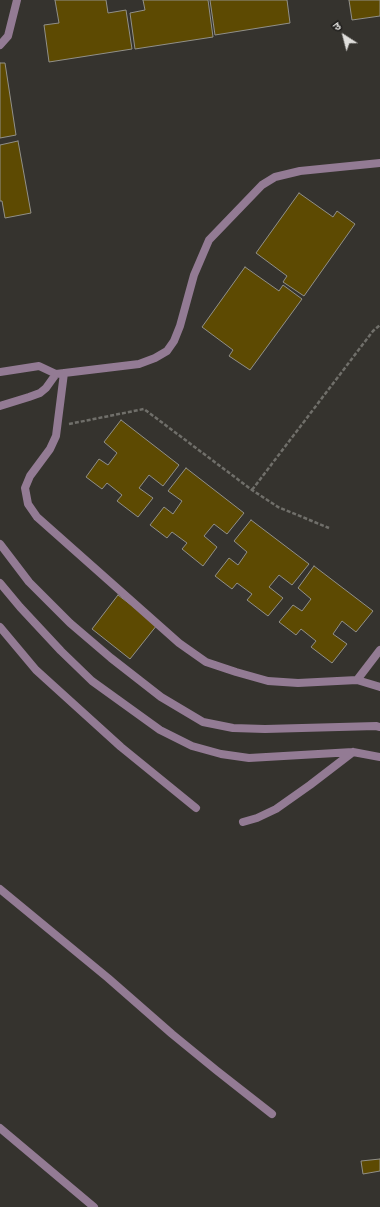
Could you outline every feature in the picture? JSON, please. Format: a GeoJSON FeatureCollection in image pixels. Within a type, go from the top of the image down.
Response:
{"type":"FeatureCollection","features":[{"type":"Feature","properties":{"kind":"street"},"geometry":{"type":"LineString","coordinates":[[0,45],[8,36],[17,0]]}},
{"type":"Feature","properties":{"kind":"street"},"geometry":{"type":"LineString","coordinates":[[0,372],[39,366],[60,374],[139,364],[155,358],[167,350],[174,341],[180,326],[194,275],[209,240],[262,185],[274,177],[300,171],[380,163]]}},
{"type":"Feature","properties":{"kind":"street"},"geometry":{"type":"LineString","coordinates":[[0,406],[40,393],[60,374]]}},
{"type":"Feature","properties":{"kind":"street"},"geometry":{"type":"LineString","coordinates":[[60,374],[56,436],[50,448],[30,476],[25,488],[28,504],[37,516],[179,643],[206,662],[268,681],[298,683],[357,680],[380,687]]}},
{"type":"Feature","properties":{"kind":"street"},"geometry":{"type":"LineString","coordinates":[[0,544],[29,582],[70,623],[111,658],[161,697],[203,722],[233,728],[265,729],[380,727]]}},
{"type":"Feature","properties":{"kind":"street"},"geometry":{"type":"LineString","coordinates":[[0,583],[61,651],[92,681],[160,730],[192,746],[220,754],[249,758],[353,752],[380,757]]}},
{"type":"Feature","properties":{"kind":"street"},"geometry":{"type":"LineString","coordinates":[[0,627],[36,670],[121,747],[196,808]]}},
{"type":"Feature","properties":{"kind":"street"},"geometry":{"type":"LineString","coordinates":[[357,680],[380,650]]}},
{"type":"Feature","properties":{"kind":"street"},"geometry":{"type":"LineString","coordinates":[[243,822],[257,818],[276,809],[353,752]]}},
{"type":"Feature","properties":{"kind":"street"},"geometry":{"type":"LineString","coordinates":[[0,889],[108,978],[183,1043],[272,1114]]}},
{"type":"Feature","properties":{"kind":"street"},"geometry":{"type":"LineString","coordinates":[[0,1128],[94,1207]]}},
{"type":"Feature","properties":{"kind":"path"},"geometry":{"type":"LineString","coordinates":[[252,490],[372,331],[380,325]]}},
{"type":"Feature","properties":{"kind":"path"},"geometry":{"type":"LineString","coordinates":[[57,427],[144,409],[252,490],[278,507],[329,528]]}},
{"type":"Feature","properties":{"kind":"building"},"geometry":{"type":"Polygon","coordinates":[[[55,0],[106,0],[108,13],[126,10],[132,49],[49,62],[44,25],[59,23],[55,0]]]}},
{"type":"Feature","properties":{"kind":"building"},"geometry":{"type":"Polygon","coordinates":[[[143,0],[208,0],[213,37],[135,49],[130,13],[145,10],[143,0]]]}},
{"type":"Feature","properties":{"kind":"building"},"geometry":{"type":"Polygon","coordinates":[[[210,0],[287,0],[290,23],[215,35],[210,0]]]}},
{"type":"Feature","properties":{"kind":"building"},"geometry":{"type":"Polygon","coordinates":[[[349,0],[380,0],[380,16],[352,20],[349,0]]]}},
{"type":"Feature","properties":{"kind":"building"},"geometry":{"type":"Polygon","coordinates":[[[0,63],[5,63],[16,135],[0,138],[0,63]]]}},
{"type":"Feature","properties":{"kind":"building"},"geometry":{"type":"Polygon","coordinates":[[[18,141],[31,213],[5,218],[2,201],[0,201],[0,145],[18,141]]]}},
{"type":"Feature","properties":{"kind":"building"},"geometry":{"type":"Polygon","coordinates":[[[299,193],[333,217],[337,211],[355,224],[304,296],[283,282],[287,276],[256,253],[299,193]]]}},
{"type":"Feature","properties":{"kind":"building"},"geometry":{"type":"Polygon","coordinates":[[[245,267],[279,291],[283,285],[302,299],[250,370],[229,356],[233,350],[202,327],[245,267]]]}},
{"type":"Feature","properties":{"kind":"building"},"geometry":{"type":"Polygon","coordinates":[[[121,420],[179,465],[163,486],[149,475],[139,488],[153,498],[138,517],[117,501],[122,495],[107,483],[102,489],[86,477],[99,459],[108,465],[117,453],[104,442],[121,420]]]}},
{"type":"Feature","properties":{"kind":"building"},"geometry":{"type":"Polygon","coordinates":[[[186,468],[244,513],[227,534],[214,524],[204,536],[217,547],[203,566],[182,549],[187,543],[172,532],[167,538],[150,525],[164,507],[173,514],[182,501],[168,491],[186,468]]]}},
{"type":"Feature","properties":{"kind":"building"},"geometry":{"type":"Polygon","coordinates":[[[251,520],[309,564],[292,585],[279,575],[269,587],[283,598],[268,616],[247,600],[252,594],[237,583],[232,589],[215,576],[229,558],[238,565],[247,552],[234,541],[251,520]]]}},
{"type":"Feature","properties":{"kind":"building"},"geometry":{"type":"Polygon","coordinates":[[[314,566],[373,611],[356,632],[342,621],[333,634],[347,644],[332,663],[311,647],[316,641],[301,629],[296,635],[279,622],[293,605],[302,611],[311,599],[298,588],[314,566]]]}},
{"type":"Feature","properties":{"kind":"building"},"geometry":{"type":"Polygon","coordinates":[[[118,595],[157,625],[130,659],[92,629],[118,595]]]}},
{"type":"Feature","properties":{"kind":"building"},"geometry":{"type":"Polygon","coordinates":[[[380,1159],[380,1171],[363,1174],[361,1161],[380,1159]]]}}]}
